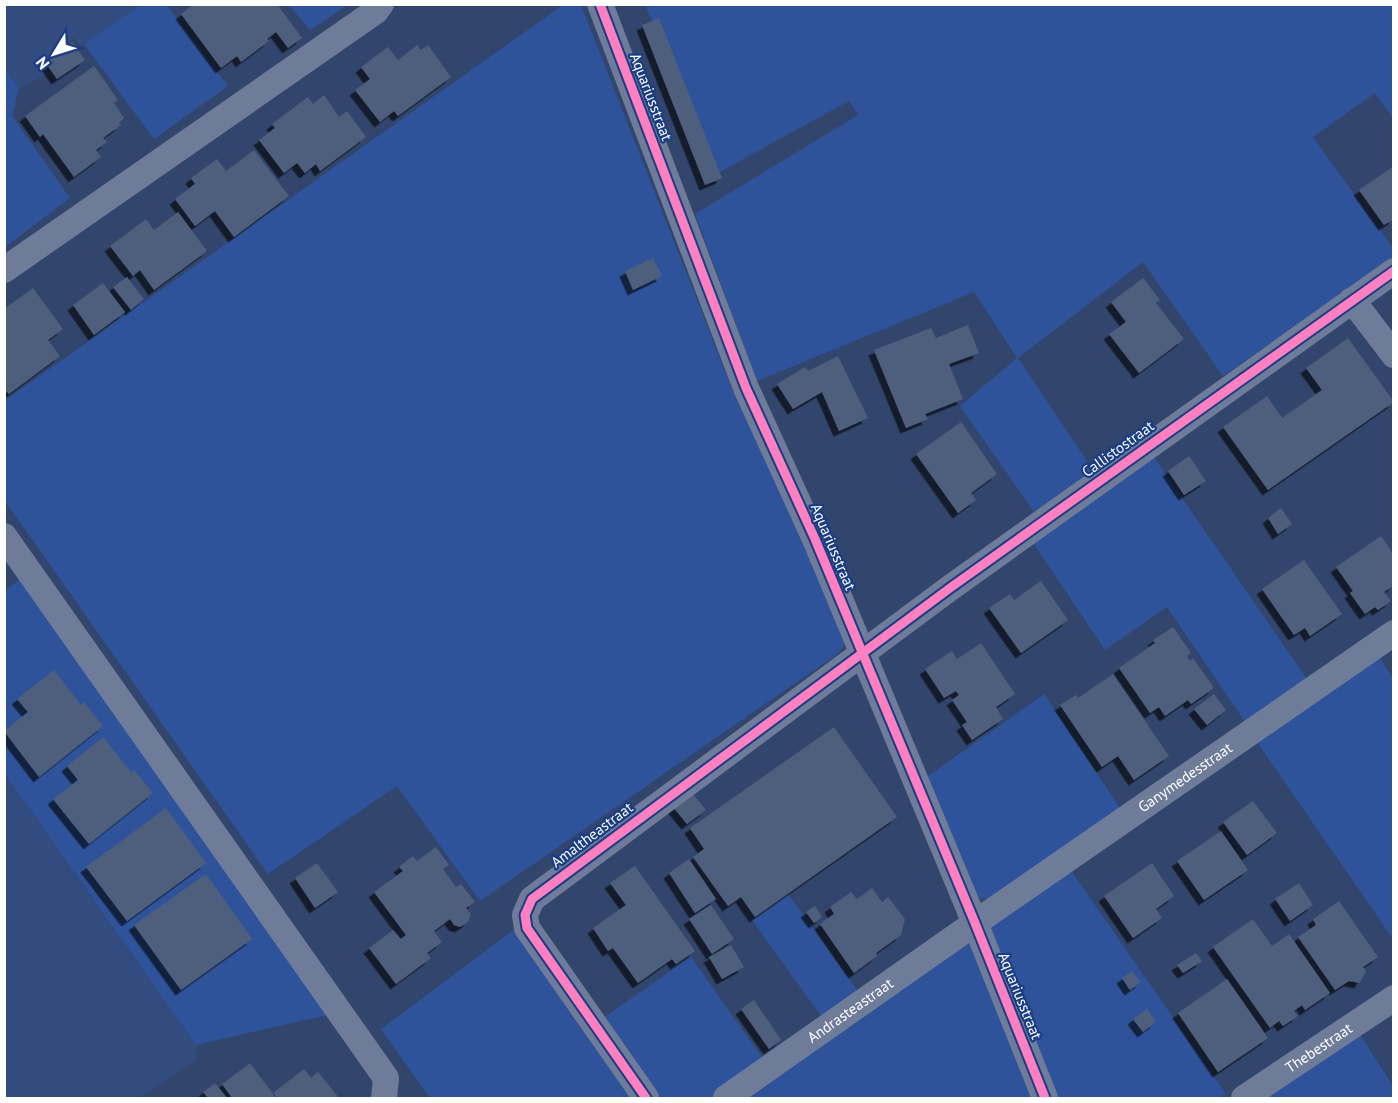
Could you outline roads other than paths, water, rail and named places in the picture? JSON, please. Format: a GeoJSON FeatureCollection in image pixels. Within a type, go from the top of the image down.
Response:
{"type":"FeatureCollection","features":[{"type":"Feature","properties":{"kind":"street"},"geometry":{"type":"LineString","coordinates":[[4,270],[366,18],[381,4]]}},
{"type":"Feature","properties":{"kind":"street","name":"Aquariusstraat"},"geometry":{"type":"LineString","coordinates":[[600,4],[746,388],[815,539],[975,923],[1045,1098]]}},
{"type":"Feature","properties":{"kind":"street","name":"Callistostraat"},"geometry":{"type":"LineString","coordinates":[[861,653],[1394,271]]}},
{"type":"Feature","properties":{"kind":"street"},"geometry":{"type":"LineString","coordinates":[[1352,300],[1394,355]]}},
{"type":"Feature","properties":{"kind":"street"},"geometry":{"type":"LineString","coordinates":[[4,536],[386,1078],[384,1098]]}},
{"type":"Feature","properties":{"kind":"street","name":"Ganymedesstraat"},"geometry":{"type":"LineString","coordinates":[[975,923],[1394,633]]}},
{"type":"Feature","properties":{"kind":"street","name":"Amaltheastraat"},"geometry":{"type":"LineString","coordinates":[[646,1098],[527,928],[525,915],[532,898],[861,653]]}},
{"type":"Feature","properties":{"kind":"street","name":"Andrasteastraat"},"geometry":{"type":"LineString","coordinates":[[726,1098],[975,923]]}},
{"type":"Feature","properties":{"kind":"street","name":"Thebestraat"},"geometry":{"type":"LineString","coordinates":[[1245,1098],[1394,998]]}}]}
